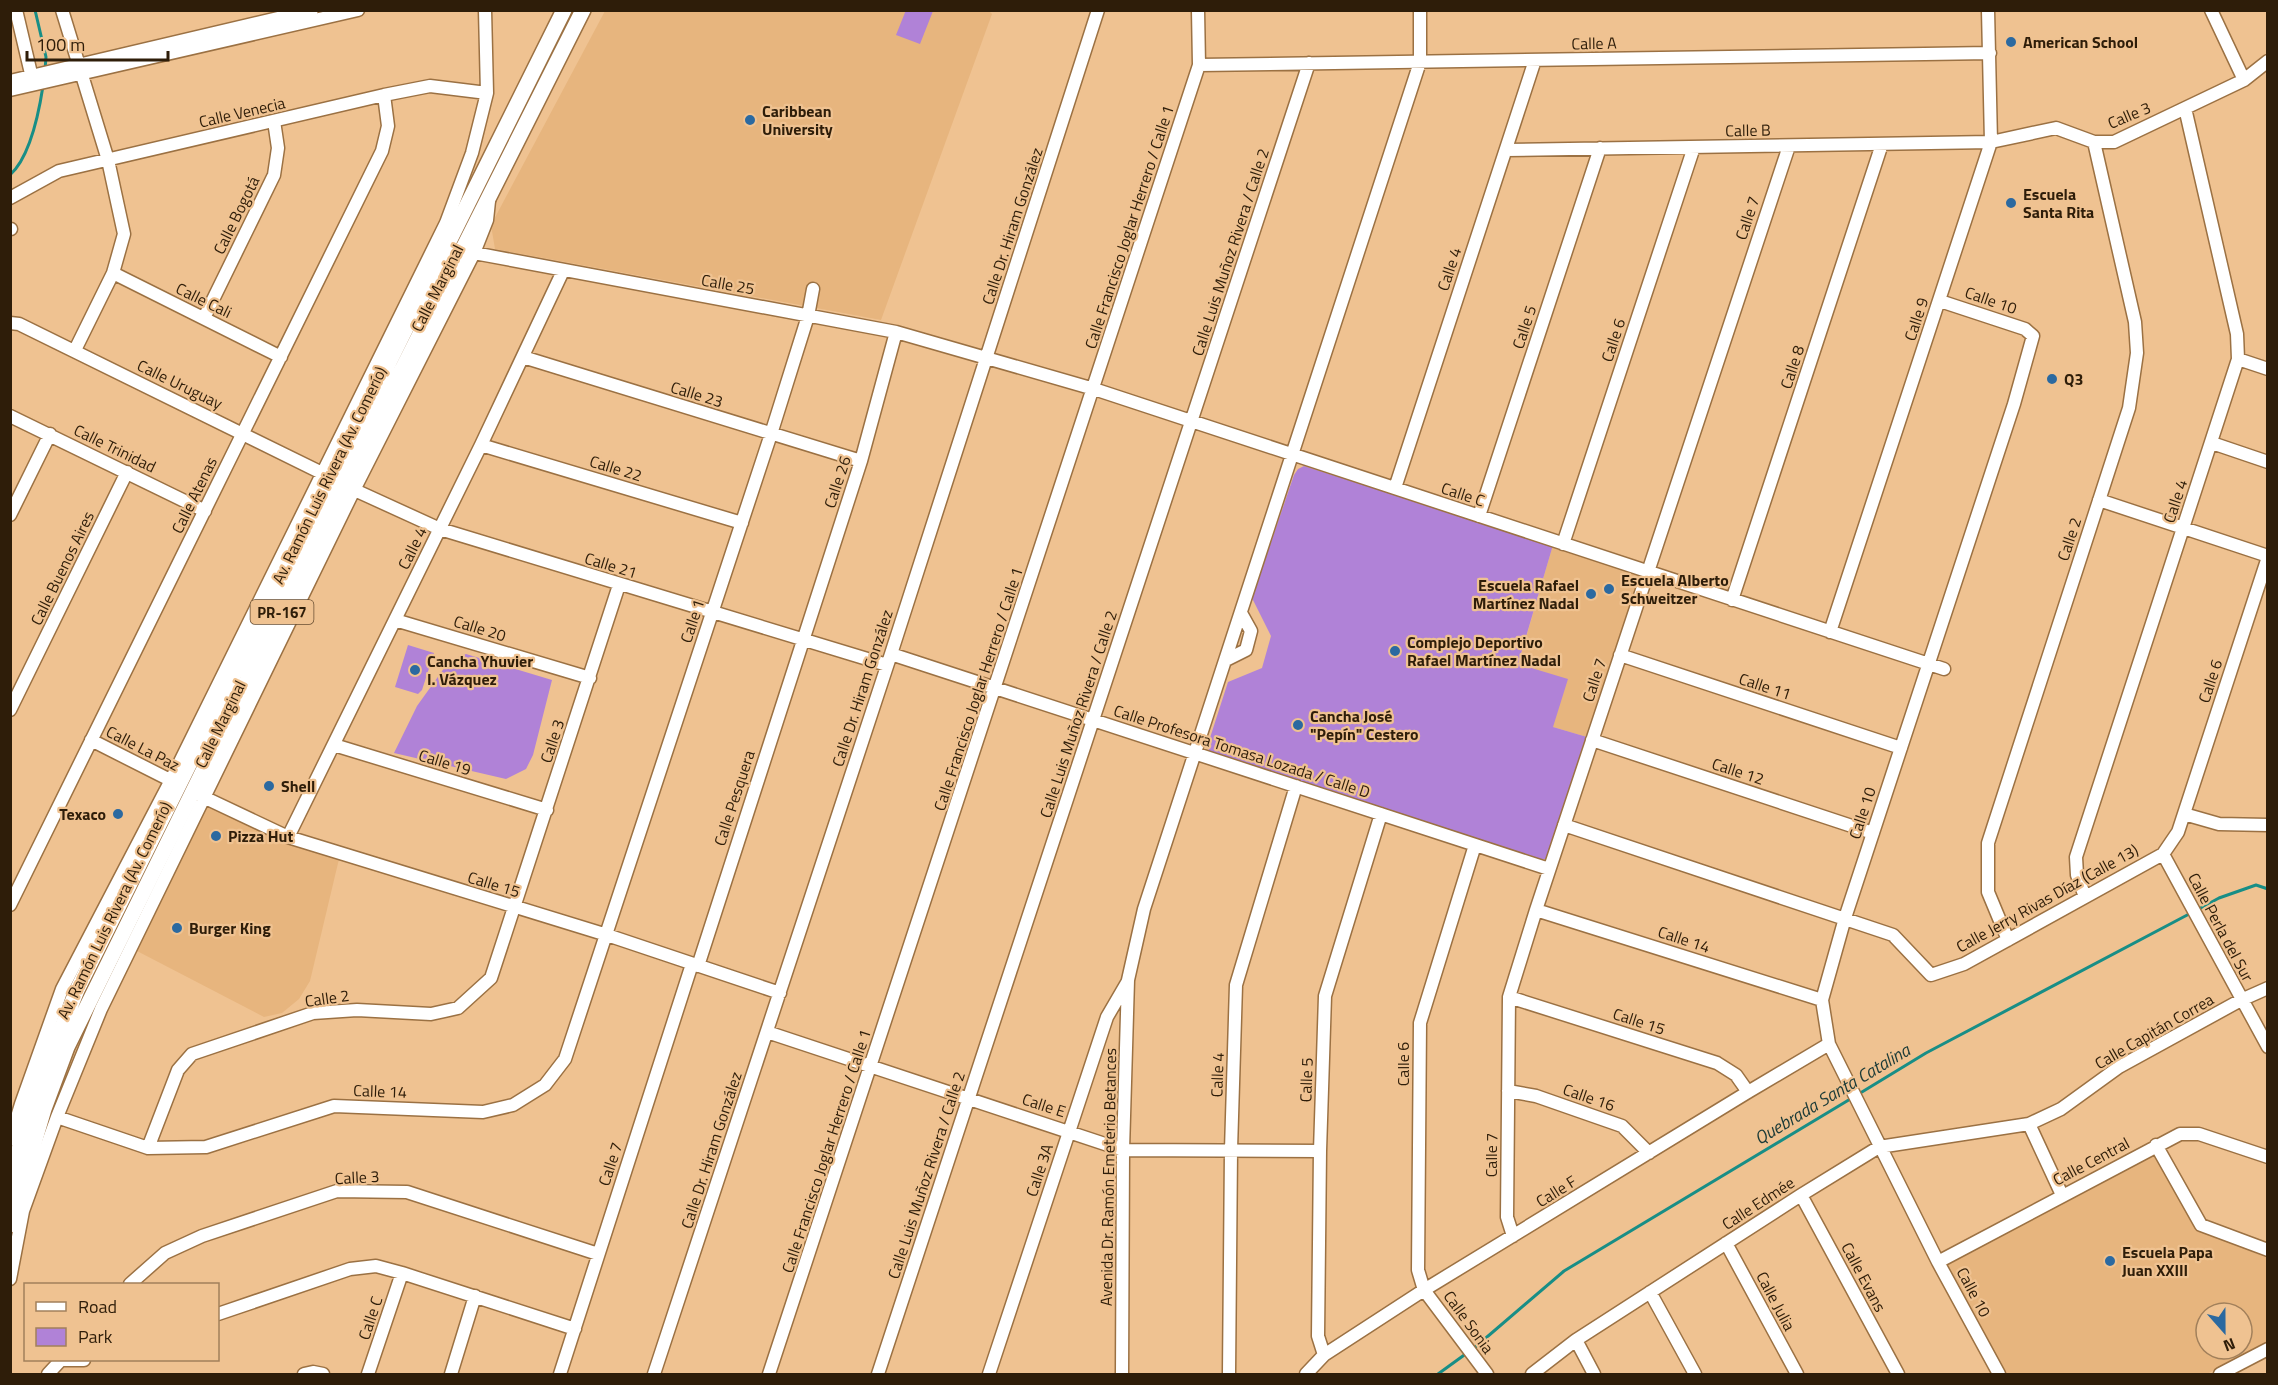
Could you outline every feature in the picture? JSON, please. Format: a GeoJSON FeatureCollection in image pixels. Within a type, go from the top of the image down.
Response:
{"type":"FeatureCollection","features":[{"type":"Feature","properties":{"kind":"main road","name":"Av. Ramón Luis Rivera (Av. Comerío)"},"geometry":{"type":"LineString","coordinates":[[10,1226],[44,1109],[67,1047],[187,789],[338,482],[564,10]]}},
{"type":"Feature","properties":{"kind":"main road","name":"Av. Ramón Luis Rivera (Av. Comerío)"},"geometry":{"type":"LineString","coordinates":[[338,482],[468,250],[490,195],[583,10]]}},
{"type":"Feature","properties":{"kind":"main road","name":"Av. Ramón Luis Rivera (Av. Comerío)"},"geometry":{"type":"LineString","coordinates":[[10,1185],[30,1106],[77,990],[187,789]]}},
{"type":"Feature","properties":{"kind":"street"},"geometry":{"type":"LineString","coordinates":[[16,10],[32,81]]}},
{"type":"Feature","properties":{"kind":"street"},"geometry":{"type":"LineString","coordinates":[[62,10],[108,160],[124,234],[113,273],[75,350]]}},
{"type":"Feature","properties":{"kind":"street"},"geometry":{"type":"LineString","coordinates":[[10,90],[32,81],[316,14],[358,10]]}},
{"type":"Feature","properties":{"kind":"street","name":"Calle Marginal"},"geometry":{"type":"LineString","coordinates":[[10,1279],[22,1211],[187,789],[338,482],[446,223],[472,153],[487,93],[485,10]]}},
{"type":"Feature","properties":{"kind":"street","name":"Calle Dr. Hiram González"},"geometry":{"type":"LineString","coordinates":[[654,1374],[889,660],[1098,10]]}},
{"type":"Feature","properties":{"kind":"street","name":"Calle Francisco Joglar Herrero / Calle 1"},"geometry":{"type":"LineString","coordinates":[[769,1374],[1199,65],[1198,10]]}},
{"type":"Feature","properties":{"kind":"street"},"geometry":{"type":"LineString","coordinates":[[1128,980],[1144,909],[1226,660],[1246,650],[1251,631],[1241,613],[1420,62],[1420,10]]}},
{"type":"Feature","properties":{"kind":"street","name":"Calle 9"},"geometry":{"type":"LineString","coordinates":[[1830,632],[1992,142],[1988,10]]}},
{"type":"Feature","properties":{"kind":"street"},"geometry":{"type":"LineString","coordinates":[[2211,10],[2244,80]]}},
{"type":"Feature","properties":{"kind":"street","name":"Calle A"},"geometry":{"type":"LineString","coordinates":[[1199,65],[1990,53]]}},
{"type":"Feature","properties":{"kind":"street","name":"Calle 4"},"geometry":{"type":"LineString","coordinates":[[1395,488],[1535,60]]}},
{"type":"Feature","properties":{"kind":"street","name":"Calle 3"},"geometry":{"type":"LineString","coordinates":[[1992,142],[2056,128],[2094,142],[2114,142],[2244,80],[2268,61]]}},
{"type":"Feature","properties":{"kind":"street","name":"Calle Luis Muñoz Rivera / Calle 2"},"geometry":{"type":"LineString","coordinates":[[878,1374],[1310,63]]}},
{"type":"Feature","properties":{"kind":"street"},"geometry":{"type":"LineString","coordinates":[[10,81],[32,81]]}},
{"type":"Feature","properties":{"kind":"street","name":"Calle Venecia"},"geometry":{"type":"LineString","coordinates":[[10,198],[59,171],[384,95],[430,86],[487,93]]}},
{"type":"Feature","properties":{"kind":"street","name":"Calle Atenas"},"geometry":{"type":"LineString","coordinates":[[10,904],[382,151],[388,126],[384,95]]}},
{"type":"Feature","properties":{"kind":"street","name":"Calle 4"},"geometry":{"type":"LineString","coordinates":[[2085,897],[2077,875],[2076,857],[2238,359],[2237,334],[2185,108]]}},
{"type":"Feature","properties":{"kind":"street","name":"Calle Bogotá"},"geometry":{"type":"LineString","coordinates":[[204,318],[274,175],[278,148],[274,121]]}},
{"type":"Feature","properties":{"kind":"street","name":"Calle B"},"geometry":{"type":"LineString","coordinates":[[1506,150],[1992,142]]}},
{"type":"Feature","properties":{"kind":"street","name":"Calle 2"},"geometry":{"type":"LineString","coordinates":[[2008,939],[1989,892],[1988,843],[2129,408],[2137,353],[2134,322],[2094,142]]}},
{"type":"Feature","properties":{"kind":"street","name":"Calle 8"},"geometry":{"type":"LineString","coordinates":[[1732,600],[1882,144]]}},
{"type":"Feature","properties":{"kind":"street","name":"Calle 7"},"geometry":{"type":"LineString","coordinates":[[1513,1236],[1507,1217],[1509,997],[1549,869],[1789,146]]}},
{"type":"Feature","properties":{"kind":"street","name":"Calle 6"},"geometry":{"type":"LineString","coordinates":[[1563,544],[1694,147]]}},
{"type":"Feature","properties":{"kind":"street","name":"Calle 5"},"geometry":{"type":"LineString","coordinates":[[1479,516],[1600,148]]}},
{"type":"Feature","properties":{"kind":"street","name":"Calle 25"},"geometry":{"type":"LineString","coordinates":[[468,250],[563,271],[896,332],[987,358]]}},
{"type":"Feature","properties":{"kind":"street","name":"Calle 4"},"geometry":{"type":"LineString","coordinates":[[288,837],[524,357],[563,271]]}},
{"type":"Feature","properties":{"kind":"street","name":"Calle Cali"},"geometry":{"type":"LineString","coordinates":[[113,273],[281,357]]}},
{"type":"Feature","properties":{"kind":"street","name":"Calle 1"},"geometry":{"type":"LineString","coordinates":[[607,936],[771,434],[808,315],[813,289]]}},
{"type":"Feature","properties":{"kind":"street","name":"Calle 10"},"geometry":{"type":"LineString","coordinates":[[1940,301],[2025,329],[2033,336],[2014,404],[1845,918],[1822,1000],[1829,1044],[1938,1262],[1999,1374]]}},
{"type":"Feature","properties":{"kind":"street","name":"Calle Uruguay"},"geometry":{"type":"LineString","coordinates":[[10,323],[20,324],[75,350],[338,482]]}},
{"type":"Feature","properties":{"kind":"street","name":"Calle 26"},"geometry":{"type":"LineString","coordinates":[[802,640],[861,460],[896,332]]}},
{"type":"Feature","properties":{"kind":"street","name":"Calle 23"},"geometry":{"type":"LineString","coordinates":[[524,357],[861,460]]}},
{"type":"Feature","properties":{"kind":"street","name":"Calle C"},"geometry":{"type":"LineString","coordinates":[[987,358],[1094,389],[1944,669]]}},
{"type":"Feature","properties":{"kind":"street"},"geometry":{"type":"LineString","coordinates":[[2238,359],[2268,369]]}},
{"type":"Feature","properties":{"kind":"street","name":"Calle Trinidad"},"geometry":{"type":"LineString","coordinates":[[10,416],[205,511]]}},
{"type":"Feature","properties":{"kind":"street"},"geometry":{"type":"LineString","coordinates":[[10,515],[50,434]]}},
{"type":"Feature","properties":{"kind":"street"},"geometry":{"type":"LineString","coordinates":[[2212,443],[2268,462]]}},
{"type":"Feature","properties":{"kind":"street","name":"Calle 22"},"geometry":{"type":"LineString","coordinates":[[481,445],[742,523]]}},
{"type":"Feature","properties":{"kind":"street","name":"Calle Buenos Aires"},"geometry":{"type":"LineString","coordinates":[[10,710],[127,472]]}},
{"type":"Feature","properties":{"kind":"street","name":"Calle 21"},"geometry":{"type":"LineString","coordinates":[[338,482],[440,529],[802,640],[889,660]]}},
{"type":"Feature","properties":{"kind":"street"},"geometry":{"type":"LineString","coordinates":[[2099,500],[2268,557]]}},
{"type":"Feature","properties":{"kind":"street","name":"Calle 6"},"geometry":{"type":"LineString","coordinates":[[2184,814],[2268,557]]}},
{"type":"Feature","properties":{"kind":"street","name":"Calle 3"},"geometry":{"type":"LineString","coordinates":[[515,907],[620,585]]}},
{"type":"Feature","properties":{"kind":"street","name":"Calle 20"},"geometry":{"type":"LineString","coordinates":[[395,620],[590,678]]}},
{"type":"Feature","properties":{"kind":"street","name":"Calle Pesquera"},"geometry":{"type":"LineString","coordinates":[[695,965],[802,640]]}},
{"type":"Feature","properties":{"kind":"street","name":"Calle 11"},"geometry":{"type":"LineString","coordinates":[[1620,656],[1901,748]]}},
{"type":"Feature","properties":{"kind":"street","name":"Calle Profesora Tomasa Lozada / Calle D"},"geometry":{"type":"LineString","coordinates":[[889,660],[995,688],[1549,869]]}},
{"type":"Feature","properties":{"kind":"street","name":"Calle La Paz"},"geometry":{"type":"LineString","coordinates":[[91,740],[187,789]]}},
{"type":"Feature","properties":{"kind":"street","name":"Calle 12"},"geometry":{"type":"LineString","coordinates":[[1592,740],[1873,833]]}},
{"type":"Feature","properties":{"kind":"street","name":"Calle 19"},"geometry":{"type":"LineString","coordinates":[[333,745],[547,810]]}},
{"type":"Feature","properties":{"kind":"street","name":"Calle 4"},"geometry":{"type":"LineString","coordinates":[[1229,1374],[1231,1150],[1236,985],[1296,786]]}},
{"type":"Feature","properties":{"kind":"street","name":"Calle Marginal"},"geometry":{"type":"LineString","coordinates":[[10,1140],[16,1102],[62,989],[187,789]]}},
{"type":"Feature","properties":{"kind":"street","name":"Calle 15"},"geometry":{"type":"LineString","coordinates":[[187,789],[288,837],[607,936],[780,993]]}},
{"type":"Feature","properties":{"kind":"street","name":"Calle 5"},"geometry":{"type":"LineString","coordinates":[[1324,1355],[1318,1336],[1320,1151],[1325,996],[1381,814]]}},
{"type":"Feature","properties":{"kind":"street"},"geometry":{"type":"LineString","coordinates":[[2184,814],[2219,824],[2268,825]]}},
{"type":"Feature","properties":{"kind":"street","name":"Calle Jerry Rivas Díaz (Calle 13)"},"geometry":{"type":"LineString","coordinates":[[1564,825],[1893,935],[1931,975],[1964,964],[2163,854],[2178,832],[2184,814]]}},
{"type":"Feature","properties":{"kind":"street","name":"Calle 6"},"geometry":{"type":"LineString","coordinates":[[1424,1290],[1418,1270],[1420,1023],[1475,845]]}},
{"type":"Feature","properties":{"kind":"street","name":"Calle Perla del Sur"},"geometry":{"type":"LineString","coordinates":[[2163,854],[2268,1047]]}},
{"type":"Feature","properties":{"kind":"street","name":"Calle 2"},"geometry":{"type":"LineString","coordinates":[[148,1148],[177,1070],[192,1054],[313,1013],[357,1010],[431,1014],[458,1008],[491,978],[515,907]]}},
{"type":"Feature","properties":{"kind":"street","name":"Calle 14"},"geometry":{"type":"LineString","coordinates":[[1536,910],[1822,1000]]}},
{"type":"Feature","properties":{"kind":"street","name":"Calle 14"},"geometry":{"type":"LineString","coordinates":[[57,1117],[148,1148],[206,1147],[334,1106],[483,1112],[513,1106],[545,1085],[565,1059],[607,936]]}},
{"type":"Feature","properties":{"kind":"street","name":"Calle 7"},"geometry":{"type":"LineString","coordinates":[[560,1374],[695,965]]}},
{"type":"Feature","properties":{"kind":"street","name":"Calle 3A"},"geometry":{"type":"LineString","coordinates":[[989,1374],[1107,1017],[1128,980]]}},
{"type":"Feature","properties":{"kind":"street","name":"Avenida Dr. Ramón Emeterio Betances"},"geometry":{"type":"LineString","coordinates":[[1122,1374],[1128,980]]}},
{"type":"Feature","properties":{"kind":"street","name":"Calle Capitán Correa"},"geometry":{"type":"LineString","coordinates":[[2029,1124],[2061,1109],[2119,1067],[2241,1000],[2268,988]]}},
{"type":"Feature","properties":{"kind":"street","name":"Calle 15"},"geometry":{"type":"LineString","coordinates":[[1509,997],[1717,1063],[1736,1075],[1748,1092]]}},
{"type":"Feature","properties":{"kind":"street","name":"Calle E"},"geometry":{"type":"LineString","coordinates":[[767,1032],[1124,1150],[1320,1151]]}},
{"type":"Feature","properties":{"kind":"street","name":"Calle F"},"geometry":{"type":"LineString","coordinates":[[1306,1374],[1324,1355],[1424,1290],[1829,1044]]}},
{"type":"Feature","properties":{"kind":"street","name":"Calle 16"},"geometry":{"type":"LineString","coordinates":[[1508,1092],[1536,1096],[1622,1126],[1649,1153]]}},
{"type":"Feature","properties":{"kind":"street"},"geometry":{"type":"LineString","coordinates":[[2029,1124],[2062,1195]]}},
{"type":"Feature","properties":{"kind":"street","name":"Calle Edmée"},"geometry":{"type":"LineString","coordinates":[[1532,1374],[1576,1340],[1879,1147],[2029,1124]]}},
{"type":"Feature","properties":{"kind":"street","name":"Calle Central"},"geometry":{"type":"LineString","coordinates":[[1938,1262],[2180,1134],[2199,1134],[2268,1157]]}},
{"type":"Feature","properties":{"kind":"street"},"geometry":{"type":"LineString","coordinates":[[2156,1145],[2201,1225],[2268,1250]]}},
{"type":"Feature","properties":{"kind":"street","name":"Calle 3"},"geometry":{"type":"LineString","coordinates":[[130,1283],[165,1253],[202,1236],[337,1191],[407,1192],[598,1254]]}},
{"type":"Feature","properties":{"kind":"street","name":"Calle Evans"},"geometry":{"type":"LineString","coordinates":[[1801,1195],[1898,1374]]}},
{"type":"Feature","properties":{"kind":"street","name":"Calle Julia"},"geometry":{"type":"LineString","coordinates":[[1726,1243],[1797,1374]]}},
{"type":"Feature","properties":{"kind":"street"},"geometry":{"type":"LineString","coordinates":[[219,1314],[350,1269],[376,1266],[575,1329]]}},
{"type":"Feature","properties":{"kind":"street","name":"Calle C"},"geometry":{"type":"LineString","coordinates":[[368,1374],[402,1273]]}},
{"type":"Feature","properties":{"kind":"street","name":"Calle Sonia"},"geometry":{"type":"LineString","coordinates":[[1424,1290],[1487,1374]]}},
{"type":"Feature","properties":{"kind":"street"},"geometry":{"type":"LineString","coordinates":[[1650,1292],[1695,1374]]}},
{"type":"Feature","properties":{"kind":"street"},"geometry":{"type":"LineString","coordinates":[[451,1374],[475,1296]]}},
{"type":"Feature","properties":{"kind":"street"},"geometry":{"type":"LineString","coordinates":[[1576,1340],[1594,1374]]}},
{"type":"Feature","properties":{"kind":"street"},"geometry":{"type":"LineString","coordinates":[[2220,1374],[2268,1349]]}},
{"type":"Feature","properties":{"kind":"street"},"geometry":{"type":"LineString","coordinates":[[48,1374],[59,1361]]}},
{"type":"Feature","properties":{"kind":"street"},"geometry":{"type":"LineString","coordinates":[[304,1374],[313,1372],[323,1374]]}},
{"type":"Feature","properties":{"kind":"shaded area","name":"Caribbean University"},"geometry":{"type":"Polygon","coordinates":[[[988,10],[992,14],[881,320],[495,249],[491,225],[605,11],[988,10]]]}},
{"type":"Feature","properties":{"kind":"shaded area"},"geometry":{"type":"Polygon","coordinates":[[[1553,545],[1640,576],[1641,579],[1587,737],[1553,727],[1518,665],[1553,545]]]}},
{"type":"Feature","properties":{"kind":"shaded area"},"geometry":{"type":"Polygon","coordinates":[[[206,805],[280,840],[339,859],[310,981],[299,999],[282,1013],[264,1017],[137,951],[206,805]]]}},
{"type":"Feature","properties":{"kind":"shaded area","name":"Escuela Papa Juan XXIII"},"geometry":{"type":"Polygon","coordinates":[[[2153,1151],[2197,1228],[2267,1258],[2267,1342],[2254,1349],[2254,1301],[2194,1301],[2194,1361],[2231,1361],[2207,1374],[2005,1374],[1946,1264],[2153,1151]]]}},
{"type":"Feature","properties":{"kind":"green space"},"geometry":{"type":"Polygon","coordinates":[[[906,10],[933,11],[920,44],[896,35],[906,10]]]}},
{"type":"Feature","properties":{"kind":"green space","name":"Complejo Deportivo Rafael Martínez Nadal"},"geometry":{"type":"Polygon","coordinates":[[[1304,466],[1553,545],[1518,664],[1568,679],[1553,727],[1587,737],[1549,853],[1545,859],[1212,755],[1209,751],[1208,744],[1228,682],[1262,668],[1271,636],[1252,598],[1294,475],[1304,466]]]}},
{"type":"Feature","properties":{"kind":"green space","name":"Cancha Yhuvier I. Vázquez"},"geometry":{"type":"Polygon","coordinates":[[[408,645],[434,653],[422,690],[418,694],[395,687],[408,645]]]}},
{"type":"Feature","properties":{"kind":"green space"},"geometry":{"type":"Polygon","coordinates":[[[466,654],[552,680],[533,755],[526,769],[506,779],[394,753],[417,706],[450,660],[466,654]]]}},
{"type":"Feature","properties":{"kind":"waterway"},"geometry":{"type":"LineString","coordinates":[[35,10],[46,57],[45,70]]}},
{"type":"Feature","properties":{"kind":"waterway"},"geometry":{"type":"LineString","coordinates":[[10,175],[28,146],[43,86]]}},
{"type":"Feature","properties":{"kind":"waterway","name":"Quebrada Santa Catalina"},"geometry":{"type":"LineString","coordinates":[[2197,910],[2219,898],[2256,885],[2268,889]]}},
{"type":"Feature","properties":{"kind":"waterway","name":"Quebrada Santa Catalina"},"geometry":{"type":"LineString","coordinates":[[1857,1095],[1926,1053],[2191,913]]}},
{"type":"Feature","properties":{"kind":"waterway","name":"Quebrada Santa Catalina"},"geometry":{"type":"LineString","coordinates":[[1473,1349],[1564,1271],[1852,1098]]}},
{"type":"Feature","properties":{"kind":"waterway","name":"Quebrada Santa Catalina"},"geometry":{"type":"LineString","coordinates":[[1438,1374],[1467,1353]]}},
{"type":"Feature","properties":{"kind":"place","name":"American School"},"geometry":{"type":"Point","coordinates":[2011,42]}},
{"type":"Feature","properties":{"kind":"place","name":"Caribbean University"},"geometry":{"type":"Point","coordinates":[750,120]}},
{"type":"Feature","properties":{"kind":"place","name":"Escuela Santa Rita"},"geometry":{"type":"Point","coordinates":[2011,203]}},
{"type":"Feature","properties":{"kind":"place","name":"Q3"},"geometry":{"type":"Point","coordinates":[2052,379]}},
{"type":"Feature","properties":{"kind":"place","name":"Escuela Alberto Schweitzer"},"geometry":{"type":"Point","coordinates":[1609,589]}},
{"type":"Feature","properties":{"kind":"place","name":"Escuela Rafael Martínez Nadal"},"geometry":{"type":"Point","coordinates":[1591,594]}},
{"type":"Feature","properties":{"kind":"place","name":"Complejo Deportivo Rafael Martínez Nadal"},"geometry":{"type":"Point","coordinates":[1395,651]}},
{"type":"Feature","properties":{"kind":"place","name":"Cancha Yhuvier I. Vázquez"},"geometry":{"type":"Point","coordinates":[415,670]}},
{"type":"Feature","properties":{"kind":"place","name":"Cancha José \"Pepín\" Cestero"},"geometry":{"type":"Point","coordinates":[1298,725]}},
{"type":"Feature","properties":{"kind":"place","name":"Shell"},"geometry":{"type":"Point","coordinates":[269,786]}},
{"type":"Feature","properties":{"kind":"place","name":"Texaco"},"geometry":{"type":"Point","coordinates":[118,814]}},
{"type":"Feature","properties":{"kind":"place","name":"Pizza Hut"},"geometry":{"type":"Point","coordinates":[216,836]}},
{"type":"Feature","properties":{"kind":"place","name":"Burger King"},"geometry":{"type":"Point","coordinates":[177,928]}},
{"type":"Feature","properties":{"kind":"place","name":"Escuela Papa Juan XXIII"},"geometry":{"type":"Point","coordinates":[2110,1261]}}]}
